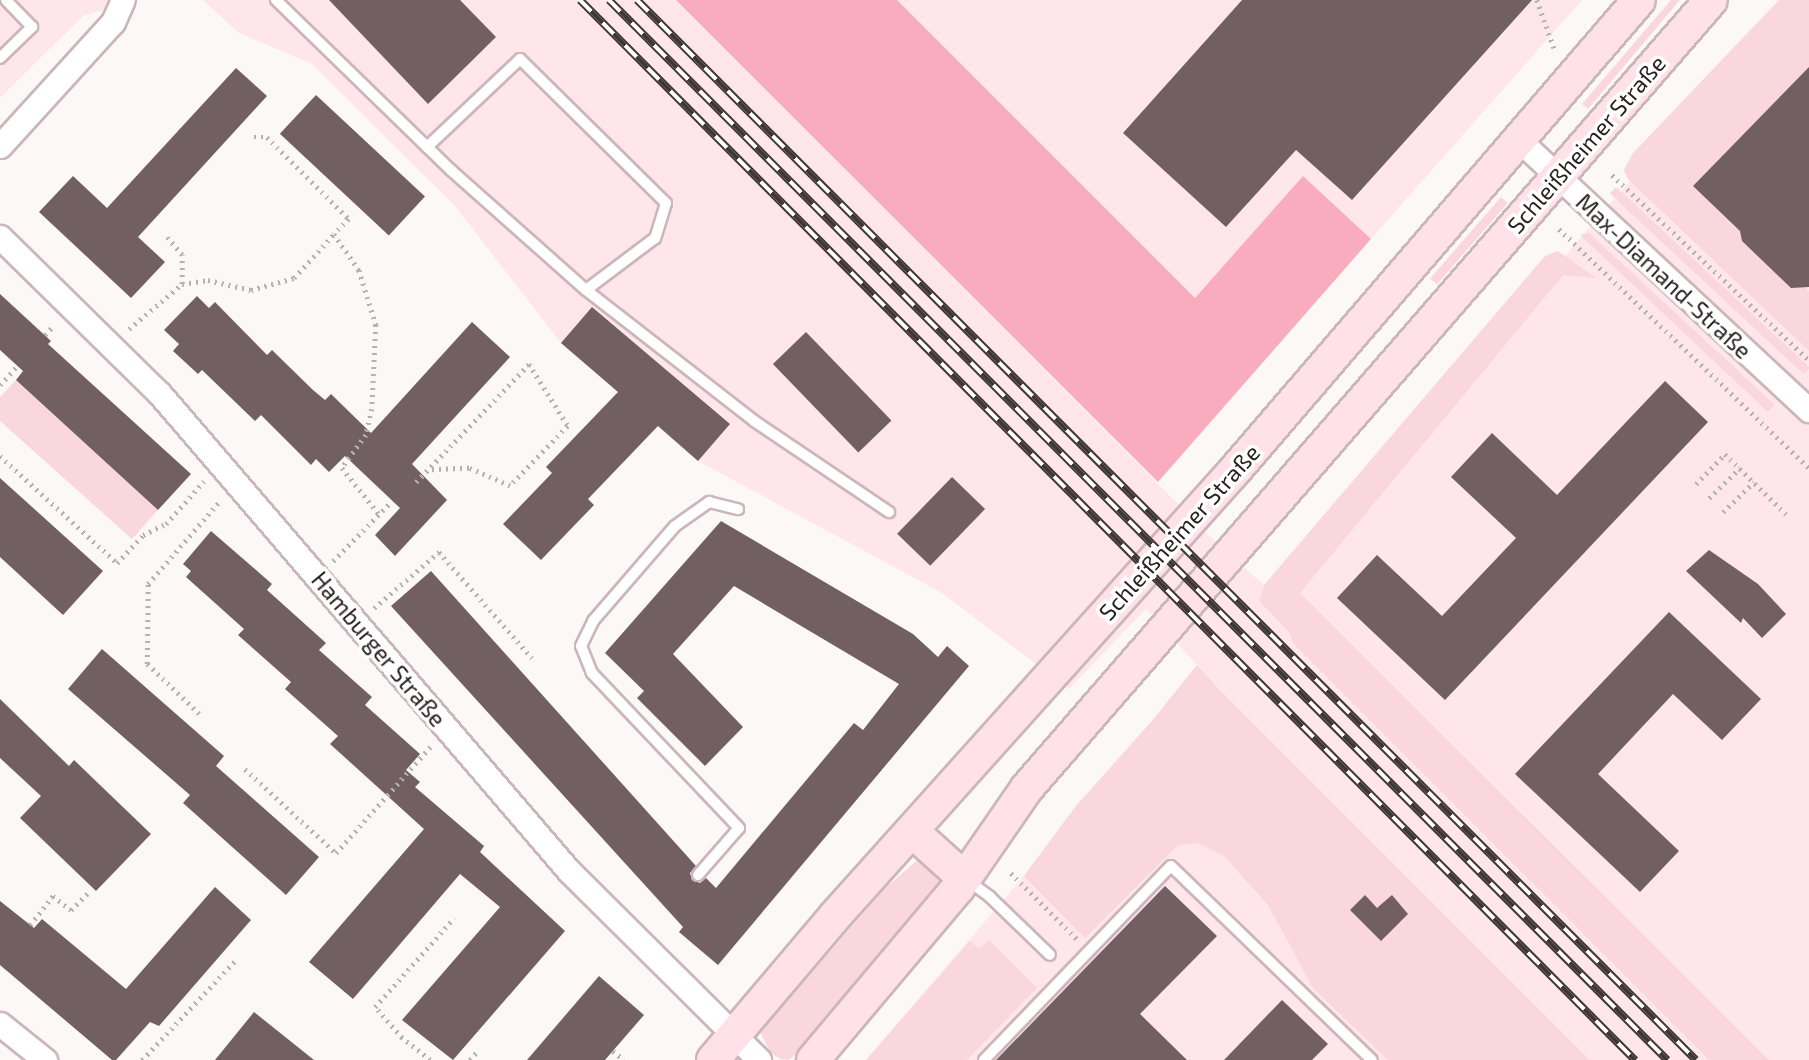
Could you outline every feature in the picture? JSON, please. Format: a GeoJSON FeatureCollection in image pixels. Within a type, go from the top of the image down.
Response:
{"type":"FeatureCollection","features":[{"type":"Feature","properties":{"kind":"main road","name":"Schleißheimer Straße"},"geometry":{"type":"LineString","coordinates":[[713,1060],[912,831],[1236,469],[1639,0]]}},
{"type":"Feature","properties":{"kind":"main road","name":"Schleißheimer Straße"},"geometry":{"type":"LineString","coordinates":[[813,1060],[964,878],[1027,788],[1711,0]]}},
{"type":"Feature","properties":{"kind":"main road"},"geometry":{"type":"LineString","coordinates":[[912,831],[964,878]]}},
{"type":"Feature","properties":{"kind":"street"},"geometry":{"type":"LineString","coordinates":[[0,146],[113,22],[123,0]]}},
{"type":"Feature","properties":{"kind":"street","name":"Max-Diamand-Straße"},"geometry":{"type":"LineString","coordinates":[[1519,141],[1809,410]]}},
{"type":"Feature","properties":{"kind":"street","name":"Hamburger Straße"},"geometry":{"type":"LineString","coordinates":[[0,236],[111,344],[221,464],[569,872],[759,1060]]}},
{"type":"Feature","properties":{"kind":"street"},"geometry":{"type":"LineString","coordinates":[[0,1024],[45,1060]]}},
{"type":"Feature","properties":{"kind":"lane"},"geometry":{"type":"LineString","coordinates":[[0,58],[32,27],[6,0]]}},
{"type":"Feature","properties":{"kind":"lane"},"geometry":{"type":"LineString","coordinates":[[276,0],[427,147],[586,290],[754,421],[889,512]]}},
{"type":"Feature","properties":{"kind":"lane"},"geometry":{"type":"LineString","coordinates":[[427,147],[520,59],[666,203],[655,238],[586,290]]}},
{"type":"Feature","properties":{"kind":"lane"},"geometry":{"type":"LineString","coordinates":[[698,875],[739,828],[592,673],[581,646],[593,621],[675,526],[709,502],[738,509]]}},
{"type":"Feature","properties":{"kind":"lane"},"geometry":{"type":"LineString","coordinates":[[984,1060],[1171,866],[1372,1060]]}},
{"type":"Feature","properties":{"kind":"lane"},"geometry":{"type":"LineString","coordinates":[[964,878],[990,897],[1050,955]]}},
{"type":"Feature","properties":{"kind":"path"},"geometry":{"type":"LineString","coordinates":[[1537,0],[1554,48]]}},
{"type":"Feature","properties":{"kind":"path"},"geometry":{"type":"LineString","coordinates":[[111,344],[182,284],[208,280],[251,289],[294,278],[349,219],[267,137],[254,137]]}},
{"type":"Feature","properties":{"kind":"path"},"geometry":{"type":"LineString","coordinates":[[1612,175],[1809,360]]}},
{"type":"Feature","properties":{"kind":"path"},"geometry":{"type":"LineString","coordinates":[[1559,229],[1809,468]]}},
{"type":"Feature","properties":{"kind":"path"},"geometry":{"type":"LineString","coordinates":[[334,234],[359,270],[376,325],[372,409],[366,435],[342,468],[379,514]]}},
{"type":"Feature","properties":{"kind":"path"},"geometry":{"type":"LineString","coordinates":[[164,235],[182,255],[182,284]]}},
{"type":"Feature","properties":{"kind":"path"},"geometry":{"type":"LineString","coordinates":[[416,482],[427,470],[529,364],[568,426],[510,486],[469,468],[427,470]]}},
{"type":"Feature","properties":{"kind":"path"},"geometry":{"type":"LineString","coordinates":[[0,385],[18,366]]}},
{"type":"Feature","properties":{"kind":"path"},"geometry":{"type":"LineString","coordinates":[[1696,484],[1725,454],[1786,514]]}},
{"type":"Feature","properties":{"kind":"path"},"geometry":{"type":"LineString","coordinates":[[0,456],[117,563],[143,535],[166,524],[221,464]]}},
{"type":"Feature","properties":{"kind":"path"},"geometry":{"type":"LineString","coordinates":[[1709,498],[1740,468]]}},
{"type":"Feature","properties":{"kind":"path"},"geometry":{"type":"LineString","coordinates":[[199,714],[148,664],[148,584],[236,482]]}},
{"type":"Feature","properties":{"kind":"path"},"geometry":{"type":"LineString","coordinates":[[1723,512],[1754,482]]}},
{"type":"Feature","properties":{"kind":"path"},"geometry":{"type":"LineString","coordinates":[[318,577],[392,501]]}},
{"type":"Feature","properties":{"kind":"path"},"geometry":{"type":"LineString","coordinates":[[357,623],[439,552],[532,658]]}},
{"type":"Feature","properties":{"kind":"path"},"geometry":{"type":"LineString","coordinates":[[245,769],[336,853],[447,729]]}},
{"type":"Feature","properties":{"kind":"path"},"geometry":{"type":"LineString","coordinates":[[1011,873],[1089,951]]}},
{"type":"Feature","properties":{"kind":"path"},"geometry":{"type":"LineString","coordinates":[[30,925],[53,896],[71,910],[90,891]]}},
{"type":"Feature","properties":{"kind":"path"},"geometry":{"type":"LineString","coordinates":[[430,1060],[402,1038],[375,1007],[454,918]]}},
{"type":"Feature","properties":{"kind":"path"},"geometry":{"type":"LineString","coordinates":[[142,1060],[235,961]]}},
{"type":"Feature","properties":{"kind":"path"},"geometry":{"type":"LineString","coordinates":[[470,1060],[478,1050]]}},
{"type":"Feature","properties":{"kind":"path"},"geometry":{"type":"LineString","coordinates":[[613,1051],[624,1060]]}},
{"type":"Feature","properties":{"kind":"shaded area"},"geometry":{"type":"Polygon","coordinates":[[[0,0],[137,0],[83,16],[0,98],[0,0]]]}},
{"type":"Feature","properties":{"kind":"shaded area"},"geometry":{"type":"Polygon","coordinates":[[[203,0],[676,0],[1209,535],[1264,585],[1259,601],[1289,632],[1293,643],[1709,1060],[1590,1060],[1216,686],[1146,609],[1069,689],[942,593],[698,461],[561,343],[455,206],[312,64],[239,33],[203,0]]]}},
{"type":"Feature","properties":{"kind":"shaded area"},"geometry":{"type":"Polygon","coordinates":[[[676,0],[897,0],[1195,298],[1303,176],[1371,239],[1158,482],[676,0]]]}},
{"type":"Feature","properties":{"kind":"shaded area"},"geometry":{"type":"Polygon","coordinates":[[[897,0],[1582,0],[1371,239],[1303,176],[1195,298],[897,0]]]}},
{"type":"Feature","properties":{"kind":"shaded area"},"geometry":{"type":"Polygon","coordinates":[[[1671,0],[1680,0],[1588,109],[1582,104],[1671,0]]]}},
{"type":"Feature","properties":{"kind":"shaded area"},"geometry":{"type":"Polygon","coordinates":[[[1779,0],[1809,0],[1809,67],[1693,186],[1740,231],[1791,287],[1805,287],[1809,292],[1809,351],[1628,179],[1624,170],[1633,153],[1779,0]]]}},
{"type":"Feature","properties":{"kind":"shaded area"},"geometry":{"type":"Polygon","coordinates":[[[1787,0],[1809,0],[1809,1060],[1769,1060],[1285,579],[1787,0]]]}},
{"type":"Feature","properties":{"kind":"shaded area"},"geometry":{"type":"Polygon","coordinates":[[[1616,187],[1809,367],[1804,374],[1610,194],[1616,187]]]}},
{"type":"Feature","properties":{"kind":"shaded area"},"geometry":{"type":"Polygon","coordinates":[[[1501,197],[1508,203],[1437,284],[1430,279],[1501,197]]]}},
{"type":"Feature","properties":{"kind":"shaded area"},"geometry":{"type":"Polygon","coordinates":[[[1589,233],[1775,405],[1768,412],[1580,235],[1589,233]]]}},
{"type":"Feature","properties":{"kind":"shaded area"},"geometry":{"type":"Polygon","coordinates":[[[1558,251],[1596,278],[1563,275],[1300,593],[1769,1060],[1709,1060],[1293,643],[1289,632],[1259,601],[1264,585],[1545,256],[1558,251]]]}},
{"type":"Feature","properties":{"kind":"shaded area"},"geometry":{"type":"Polygon","coordinates":[[[16,380],[158,510],[132,539],[0,421],[0,397],[16,380]]]}},
{"type":"Feature","properties":{"kind":"shaded area"},"geometry":{"type":"Polygon","coordinates":[[[1197,665],[1590,1060],[1388,1060],[1313,988],[1268,905],[1224,856],[1198,843],[1178,845],[1085,938],[1024,876],[1076,806],[1151,722],[1197,665]]]}},
{"type":"Feature","properties":{"kind":"shaded area"},"geometry":{"type":"Polygon","coordinates":[[[1151,722],[1486,1060],[866,1060],[1024,876],[1076,806],[1151,722]]]}},
{"type":"Feature","properties":{"kind":"shaded area"},"geometry":{"type":"Polygon","coordinates":[[[921,857],[940,874],[938,884],[918,912],[794,1056],[788,1060],[780,1059],[770,1052],[760,1032],[885,888],[921,857]]]}},
{"type":"Feature","properties":{"kind":"shaded area"},"geometry":{"type":"Polygon","coordinates":[[[989,940],[1037,988],[967,1060],[866,1060],[970,941],[979,949],[989,940]]]}},
{"type":"Feature","properties":{"kind":"building"},"geometry":{"type":"Polygon","coordinates":[[[329,0],[460,0],[496,37],[428,104],[329,0]]]}},
{"type":"Feature","properties":{"kind":"building"},"geometry":{"type":"Polygon","coordinates":[[[1242,0],[1532,0],[1352,200],[1296,150],[1226,227],[1123,133],[1242,0]]]}},
{"type":"Feature","properties":{"kind":"building"},"geometry":{"type":"Polygon","coordinates":[[[1809,67],[1809,287],[1791,288],[1742,241],[1740,231],[1693,186],[1809,67]]]}},
{"type":"Feature","properties":{"kind":"building"},"geometry":{"type":"Polygon","coordinates":[[[236,68],[267,96],[138,237],[165,262],[131,298],[39,212],[73,176],[107,208],[236,68]]]}},
{"type":"Feature","properties":{"kind":"building"},"geometry":{"type":"Polygon","coordinates":[[[316,95],[425,197],[389,235],[280,134],[316,95]]]}},
{"type":"Feature","properties":{"kind":"building"},"geometry":{"type":"Polygon","coordinates":[[[0,294],[51,341],[48,344],[191,474],[158,510],[16,380],[23,371],[0,350],[0,294]]]}},
{"type":"Feature","properties":{"kind":"building"},"geometry":{"type":"Polygon","coordinates":[[[197,296],[209,308],[215,302],[267,355],[272,350],[325,400],[331,394],[371,433],[472,322],[510,357],[412,464],[447,500],[395,556],[375,535],[400,508],[345,456],[329,472],[316,459],[311,465],[261,415],[255,421],[202,370],[198,374],[173,351],[179,344],[164,330],[197,296]]]}},
{"type":"Feature","properties":{"kind":"building"},"geometry":{"type":"Polygon","coordinates":[[[592,307],[730,424],[698,461],[658,426],[588,499],[594,505],[541,560],[503,524],[552,473],[546,467],[618,392],[561,343],[592,307]]]}},
{"type":"Feature","properties":{"kind":"building"},"geometry":{"type":"Polygon","coordinates":[[[806,332],[891,420],[858,452],[773,364],[806,332]]]}},
{"type":"Feature","properties":{"kind":"building"},"geometry":{"type":"Polygon","coordinates":[[[1665,381],[1708,422],[1445,700],[1337,598],[1377,555],[1442,616],[1516,538],[1451,477],[1492,433],[1557,495],[1665,381]]]}},
{"type":"Feature","properties":{"kind":"building"},"geometry":{"type":"Polygon","coordinates":[[[952,477],[985,509],[930,566],[897,534],[952,477]]]}},
{"type":"Feature","properties":{"kind":"building"},"geometry":{"type":"Polygon","coordinates":[[[0,478],[103,571],[63,615],[0,557],[0,478]]]}},
{"type":"Feature","properties":{"kind":"building"},"geometry":{"type":"Polygon","coordinates":[[[721,521],[913,634],[938,657],[947,646],[969,666],[718,965],[679,932],[683,927],[391,606],[431,571],[696,866],[690,873],[692,880],[700,883],[706,878],[716,888],[854,723],[863,730],[899,684],[734,586],[673,654],[743,727],[705,766],[637,698],[644,691],[605,653],[721,521]]]}},
{"type":"Feature","properties":{"kind":"building"},"geometry":{"type":"Polygon","coordinates":[[[211,531],[272,584],[267,590],[326,643],[319,650],[372,697],[365,705],[420,754],[406,770],[420,782],[415,787],[484,846],[480,852],[565,931],[453,1060],[402,1020],[500,907],[460,874],[353,999],[309,962],[424,829],[330,744],[338,736],[285,689],[291,682],[238,635],[244,629],[186,577],[191,571],[183,564],[211,531]]]}},
{"type":"Feature","properties":{"kind":"building"},"geometry":{"type":"Polygon","coordinates":[[[1709,550],[1758,584],[1786,614],[1762,638],[1743,618],[1741,623],[1686,571],[1709,550]]]}},
{"type":"Feature","properties":{"kind":"building"},"geometry":{"type":"Polygon","coordinates":[[[1669,612],[1761,699],[1722,740],[1673,694],[1598,774],[1679,851],[1640,892],[1515,774],[1669,612]]]}},
{"type":"Feature","properties":{"kind":"building"},"geometry":{"type":"Polygon","coordinates":[[[102,649],[224,756],[216,766],[319,857],[286,895],[183,803],[190,795],[68,689],[102,649]]]}},
{"type":"Feature","properties":{"kind":"building"},"geometry":{"type":"Polygon","coordinates":[[[0,699],[69,766],[74,760],[151,834],[96,891],[20,818],[41,796],[0,758],[0,699]]]}},
{"type":"Feature","properties":{"kind":"building"},"geometry":{"type":"Polygon","coordinates":[[[1165,886],[1217,936],[1140,1014],[1187,1060],[996,1060],[1165,886]]]}},
{"type":"Feature","properties":{"kind":"building"},"geometry":{"type":"Polygon","coordinates":[[[215,887],[251,920],[159,1026],[150,1022],[116,1060],[112,1060],[0,965],[0,901],[34,928],[42,919],[126,989],[215,887]]]}},
{"type":"Feature","properties":{"kind":"building"},"geometry":{"type":"Polygon","coordinates":[[[1365,895],[1377,908],[1392,895],[1408,914],[1381,941],[1350,910],[1365,895]]]}},
{"type":"Feature","properties":{"kind":"building"},"geometry":{"type":"Polygon","coordinates":[[[599,976],[644,1015],[605,1060],[527,1060],[599,976]]]}},
{"type":"Feature","properties":{"kind":"building"},"geometry":{"type":"Polygon","coordinates":[[[1282,1000],[1328,1044],[1312,1060],[1224,1060],[1282,1000]]]}},
{"type":"Feature","properties":{"kind":"building"},"geometry":{"type":"Polygon","coordinates":[[[254,1012],[314,1060],[215,1060],[254,1012]]]}},
{"type":"Feature","properties":{"kind":"railway"},"geometry":{"type":"LineString","coordinates":[[580,0],[1635,1060]]}},
{"type":"Feature","properties":{"kind":"railway"},"geometry":{"type":"LineString","coordinates":[[609,0],[1667,1060]]}},
{"type":"Feature","properties":{"kind":"railway"},"geometry":{"type":"LineString","coordinates":[[637,0],[1696,1060]]}}]}
